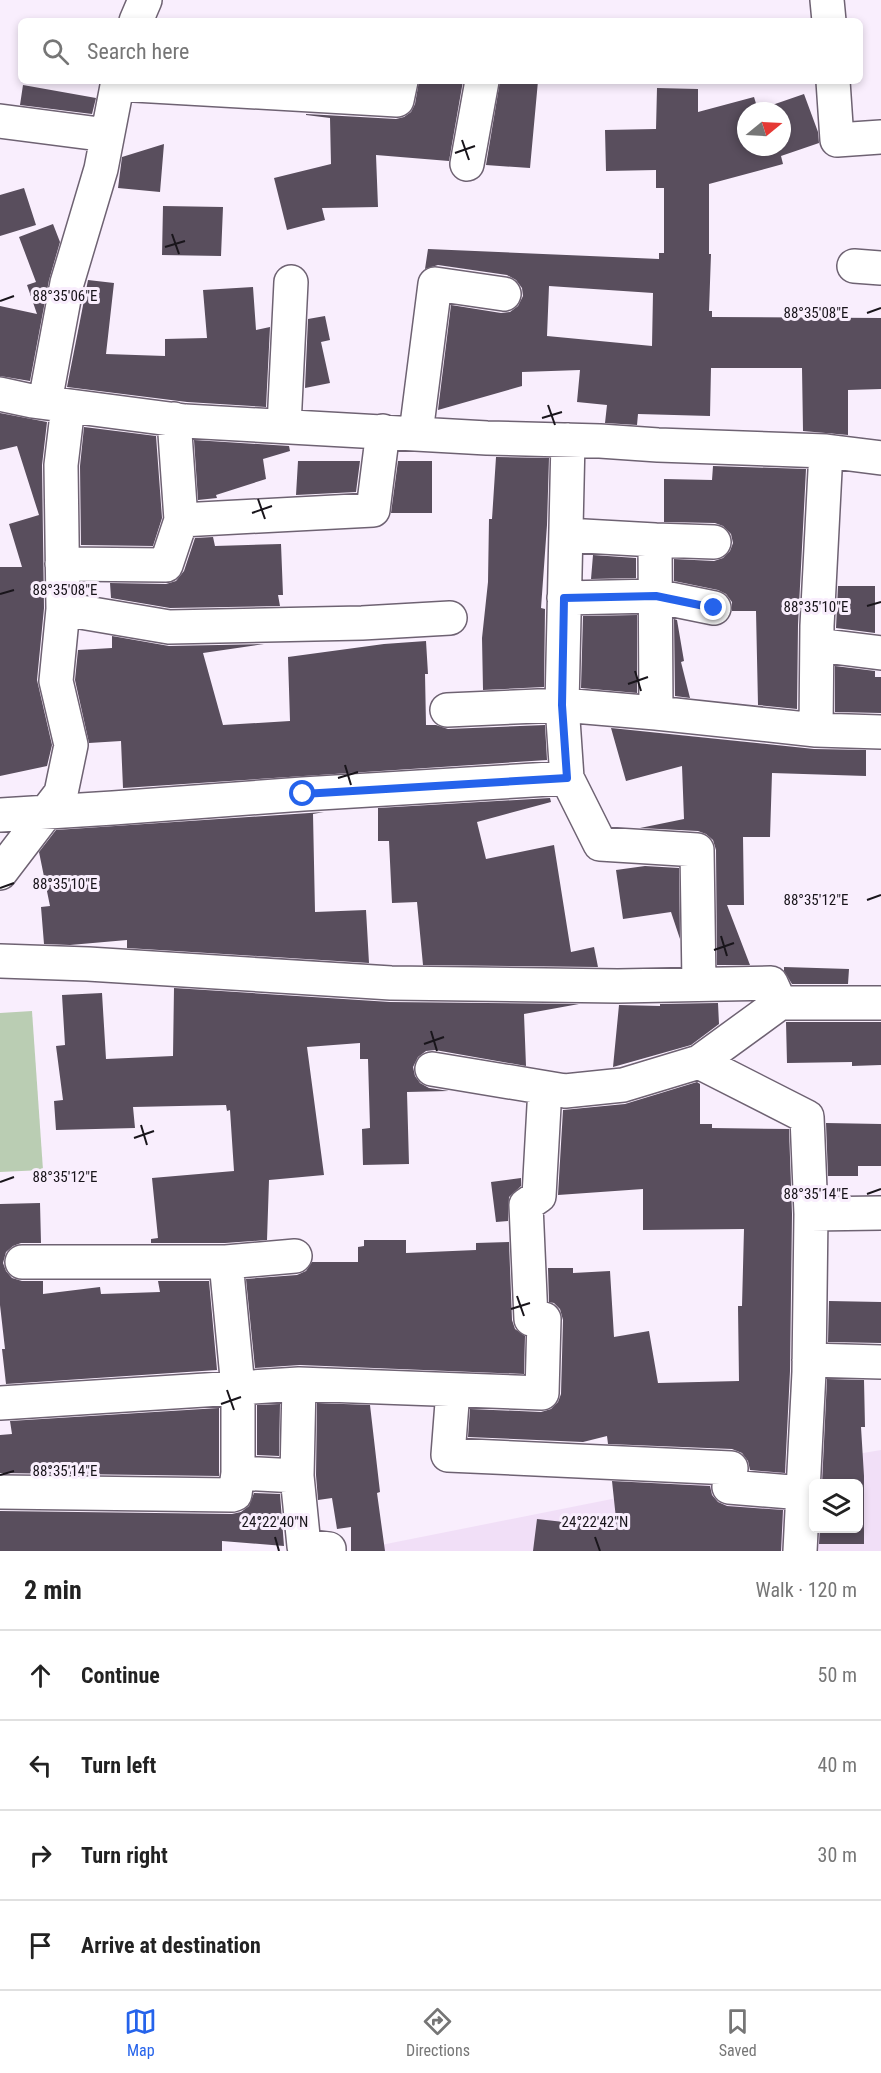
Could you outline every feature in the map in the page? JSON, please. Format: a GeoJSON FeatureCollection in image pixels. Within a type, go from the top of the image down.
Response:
{"type":"FeatureCollection","features":[{"type":"Feature","properties":{"kind":"street"},"geometry":{"type":"LineString","coordinates":[[137,18],[145,0]]}},
{"type":"Feature","properties":{"kind":"street"},"geometry":{"type":"LineString","coordinates":[[827,0],[829,18]]}},
{"type":"Feature","properties":{"kind":"street"},"geometry":{"type":"LineString","coordinates":[[0,873],[61,793],[72,745],[56,681],[63,609],[61,465],[56,404],[67,283],[100,169],[118,84]]}},
{"type":"Feature","properties":{"kind":"street"},"geometry":{"type":"LineString","coordinates":[[149,84],[397,100],[400,84]]}},
{"type":"Feature","properties":{"kind":"street"},"geometry":{"type":"LineString","coordinates":[[467,164],[481,84]]}},
{"type":"Feature","properties":{"kind":"street"},"geometry":{"type":"LineString","coordinates":[[833,84],[837,140],[881,137]]}},
{"type":"Feature","properties":{"kind":"street"},"geometry":{"type":"LineString","coordinates":[[0,121],[107,135]]}},
{"type":"Feature","properties":{"kind":"street"},"geometry":{"type":"LineString","coordinates":[[284,426],[291,282]]}},
{"type":"Feature","properties":{"kind":"street"},"geometry":{"type":"LineString","coordinates":[[416,434],[435,284],[504,294]]}},
{"type":"Feature","properties":{"kind":"street"},"geometry":{"type":"LineString","coordinates":[[0,394],[56,404],[174,419],[416,434],[826,452],[881,458]]}},
{"type":"Feature","properties":{"kind":"street"},"geometry":{"type":"LineString","coordinates":[[62,564],[166,565],[181,520],[174,419]]}},
{"type":"Feature","properties":{"kind":"street"},"geometry":{"type":"LineString","coordinates":[[181,520],[374,510],[383,432]]}},
{"type":"Feature","properties":{"kind":"street"},"geometry":{"type":"LineString","coordinates":[[568,440],[562,705],[567,778],[600,844],[697,850],[699,984]]}},
{"type":"Feature","properties":{"kind":"street"},"geometry":{"type":"LineString","coordinates":[[816,730],[817,645],[826,452]]}},
{"type":"Feature","properties":{"kind":"street"},"geometry":{"type":"LineString","coordinates":[[566,534],[714,542]]}},
{"type":"Feature","properties":{"kind":"street"},"geometry":{"type":"LineString","coordinates":[[654,540],[656,713]]}},
{"type":"Feature","properties":{"kind":"street"},"geometry":{"type":"LineString","coordinates":[[564,598],[656,596],[714,608]]}},
{"type":"Feature","properties":{"kind":"street"},"geometry":{"type":"LineString","coordinates":[[63,609],[169,627],[362,623],[450,618]]}},
{"type":"Feature","properties":{"kind":"street"},"geometry":{"type":"LineString","coordinates":[[817,645],[881,653]]}},
{"type":"Feature","properties":{"kind":"street"},"geometry":{"type":"LineString","coordinates":[[447,710],[562,705],[816,730],[881,732]]}},
{"type":"Feature","properties":{"kind":"street"},"geometry":{"type":"LineString","coordinates":[[0,815],[567,778]]}},
{"type":"Feature","properties":{"kind":"street"},"geometry":{"type":"LineString","coordinates":[[0,962],[88,964],[391,983],[618,986],[771,983],[780,1003]]}},
{"type":"Feature","properties":{"kind":"street"},"geometry":{"type":"LineString","coordinates":[[432,1069],[565,1091],[623,1085],[699,1062],[780,1003],[881,1003]]}},
{"type":"Feature","properties":{"kind":"street"},"geometry":{"type":"LineString","coordinates":[[699,1062],[807,1117],[811,1214],[809,1360],[800,1551]]}},
{"type":"Feature","properties":{"kind":"street"},"geometry":{"type":"LineString","coordinates":[[0,1403],[299,1384],[542,1393],[544,1319],[531,1318],[526,1205],[539,1196],[545,1088]]}},
{"type":"Feature","properties":{"kind":"street"},"geometry":{"type":"LineString","coordinates":[[811,1214],[881,1213]]}},
{"type":"Feature","properties":{"kind":"street"},"geometry":{"type":"LineString","coordinates":[[22,1262],[226,1262],[295,1256]]}},
{"type":"Feature","properties":{"kind":"street"},"geometry":{"type":"LineString","coordinates":[[0,1492],[235,1494],[238,1473],[238,1388],[226,1262]]}},
{"type":"Feature","properties":{"kind":"street"},"geometry":{"type":"LineString","coordinates":[[809,1360],[881,1362]]}},
{"type":"Feature","properties":{"kind":"street"},"geometry":{"type":"LineString","coordinates":[[299,1384],[297,1476],[304,1546],[329,1549],[329,1551]]}},
{"type":"Feature","properties":{"kind":"street"},"geometry":{"type":"LineString","coordinates":[[453,1390],[448,1455],[731,1468],[729,1487],[803,1493]]}},
{"type":"Feature","properties":{"kind":"street"},"geometry":{"type":"LineString","coordinates":[[238,1473],[297,1476]]}},
{"type":"Feature","properties":{"kind":"shaded area"},"geometry":{"type":"Polygon","coordinates":[[[881,1450],[881,1551],[351,1551],[732,1475],[881,1450]]]}},
{"type":"Feature","properties":{"kind":"green space"},"geometry":{"type":"Polygon","coordinates":[[[32,1011],[43,1170],[0,1172],[0,1013],[32,1011]]]}},
{"type":"Feature","properties":{"kind":"building"},"geometry":{"type":"Polygon","coordinates":[[[418,84],[462,84],[449,161],[376,155],[378,207],[322,208],[325,220],[287,230],[274,178],[331,164],[330,118],[306,114],[396,119],[411,112],[415,104],[418,84]]]}},
{"type":"Feature","properties":{"kind":"building"},"geometry":{"type":"Polygon","coordinates":[[[500,84],[538,84],[530,168],[486,165],[500,84]]]}},
{"type":"Feature","properties":{"kind":"building"},"geometry":{"type":"Polygon","coordinates":[[[23,85],[96,98],[92,114],[20,105],[23,85]]]}},
{"type":"Feature","properties":{"kind":"building"},"geometry":{"type":"Polygon","coordinates":[[[657,88],[698,89],[698,112],[754,97],[756,102],[737,102],[737,156],[781,156],[783,164],[709,184],[709,254],[711,254],[709,311],[712,311],[712,317],[881,318],[881,389],[848,390],[848,435],[803,431],[802,368],[711,368],[710,416],[638,414],[637,425],[605,423],[607,405],[577,402],[580,370],[522,372],[522,386],[438,410],[451,305],[501,313],[510,312],[518,306],[523,296],[522,288],[516,280],[507,275],[438,265],[425,269],[428,249],[659,259],[659,253],[664,253],[664,188],[656,188],[656,170],[606,171],[605,130],[656,129],[657,88]],[[549,286],[547,336],[652,346],[653,293],[549,286]]]}},
{"type":"Feature","properties":{"kind":"building"},"geometry":{"type":"Polygon","coordinates":[[[804,94],[818,132],[819,143],[791,153],[791,102],[781,102],[804,94]]]}},
{"type":"Feature","properties":{"kind":"building"},"geometry":{"type":"Polygon","coordinates":[[[164,144],[160,192],[118,188],[122,157],[164,144]]]}},
{"type":"Feature","properties":{"kind":"building"},"geometry":{"type":"Polygon","coordinates":[[[24,188],[36,225],[0,236],[0,195],[24,188]]]}},
{"type":"Feature","properties":{"kind":"building"},"geometry":{"type":"Polygon","coordinates":[[[163,206],[223,207],[221,256],[162,255],[163,206]]]}},
{"type":"Feature","properties":{"kind":"building"},"geometry":{"type":"Polygon","coordinates":[[[53,224],[60,242],[49,280],[30,381],[0,376],[0,306],[37,314],[27,285],[36,282],[19,237],[53,224]]]}},
{"type":"Feature","properties":{"kind":"building"},"geometry":{"type":"Polygon","coordinates":[[[88,280],[114,283],[106,354],[165,356],[165,339],[207,338],[203,290],[253,287],[256,330],[270,327],[266,407],[187,402],[67,387],[88,280]]]}},
{"type":"Feature","properties":{"kind":"building"},"geometry":{"type":"Polygon","coordinates":[[[325,316],[330,340],[321,342],[330,383],[305,388],[308,319],[325,316]]]}},
{"type":"Feature","properties":{"kind":"building"},"geometry":{"type":"Polygon","coordinates":[[[0,413],[47,422],[42,465],[44,608],[37,680],[52,745],[47,766],[0,776],[0,567],[22,567],[9,524],[39,515],[17,446],[0,450],[0,413]]]}},
{"type":"Feature","properties":{"kind":"building"},"geometry":{"type":"Polygon","coordinates":[[[84,427],[156,436],[162,518],[153,546],[81,545],[80,466],[84,427]]]}},
{"type":"Feature","properties":{"kind":"building"},"geometry":{"type":"Polygon","coordinates":[[[194,440],[289,446],[290,451],[263,459],[266,479],[216,495],[217,498],[198,500],[194,440]]]}},
{"type":"Feature","properties":{"kind":"building"},"geometry":{"type":"Polygon","coordinates":[[[496,457],[549,458],[541,608],[545,609],[544,687],[483,690],[482,638],[488,582],[489,519],[492,519],[496,457]]]}},
{"type":"Feature","properties":{"kind":"building"},"geometry":{"type":"Polygon","coordinates":[[[298,461],[360,461],[356,492],[296,495],[298,461]]]}},
{"type":"Feature","properties":{"kind":"building"},"geometry":{"type":"Polygon","coordinates":[[[398,461],[432,461],[432,513],[391,513],[398,461]]]}},
{"type":"Feature","properties":{"kind":"building"},"geometry":{"type":"Polygon","coordinates":[[[713,466],[806,469],[798,625],[797,709],[758,705],[756,611],[732,611],[732,602],[726,594],[718,590],[674,581],[674,559],[714,561],[723,558],[730,551],[733,543],[731,534],[723,526],[715,523],[664,522],[664,479],[712,480],[713,466]]]}},
{"type":"Feature","properties":{"kind":"building"},"geometry":{"type":"Polygon","coordinates":[[[213,537],[215,546],[281,544],[283,595],[278,595],[280,606],[170,608],[111,598],[110,583],[166,584],[176,581],[184,571],[195,538],[213,537]]]}},
{"type":"Feature","properties":{"kind":"building"},"geometry":{"type":"Polygon","coordinates":[[[593,555],[636,558],[636,578],[591,579],[593,555]]]}},
{"type":"Feature","properties":{"kind":"building"},"geometry":{"type":"Polygon","coordinates":[[[838,586],[875,586],[875,633],[836,628],[838,586]]]}},
{"type":"Feature","properties":{"kind":"building"},"geometry":{"type":"Polygon","coordinates":[[[637,615],[637,693],[581,688],[583,616],[637,615]]]}},
{"type":"Feature","properties":{"kind":"building"},"geometry":{"type":"Polygon","coordinates":[[[674,619],[677,620],[684,661],[681,662],[690,698],[675,696],[674,619]]]}},
{"type":"Feature","properties":{"kind":"building"},"geometry":{"type":"Polygon","coordinates":[[[112,636],[169,646],[264,644],[203,653],[223,725],[290,721],[288,657],[384,644],[426,641],[428,674],[425,674],[426,725],[448,729],[545,725],[547,760],[123,788],[121,741],[89,743],[75,680],[78,650],[112,648],[112,636]]]}},
{"type":"Feature","properties":{"kind":"building"},"geometry":{"type":"Polygon","coordinates":[[[835,666],[875,671],[875,677],[881,677],[881,713],[835,712],[835,666]]]}},
{"type":"Feature","properties":{"kind":"building"},"geometry":{"type":"Polygon","coordinates":[[[611,728],[814,749],[866,750],[866,776],[772,773],[770,837],[743,837],[744,905],[727,905],[750,965],[717,965],[716,850],[713,840],[698,831],[640,828],[684,819],[682,766],[626,781],[611,728]]]}},
{"type":"Feature","properties":{"kind":"building"},"geometry":{"type":"Polygon","coordinates":[[[550,798],[551,802],[477,822],[486,859],[554,845],[571,952],[594,947],[598,967],[423,965],[417,902],[392,903],[389,841],[378,841],[378,808],[550,798]]]}},
{"type":"Feature","properties":{"kind":"building"},"geometry":{"type":"Polygon","coordinates":[[[324,812],[313,814],[315,912],[366,910],[369,963],[127,948],[127,940],[70,945],[44,944],[41,907],[50,906],[39,852],[56,830],[324,812]]]}},
{"type":"Feature","properties":{"kind":"building"},"geometry":{"type":"Polygon","coordinates":[[[645,866],[679,868],[680,939],[671,912],[623,919],[616,870],[645,866]]]}},
{"type":"Feature","properties":{"kind":"building"},"geometry":{"type":"Polygon","coordinates":[[[784,967],[849,969],[848,984],[792,984],[784,967]]]}},
{"type":"Feature","properties":{"kind":"building"},"geometry":{"type":"Polygon","coordinates":[[[174,988],[390,1002],[579,1004],[524,1014],[526,1066],[435,1050],[426,1051],[418,1057],[413,1067],[420,1083],[429,1088],[449,1091],[407,1092],[409,1164],[363,1165],[362,1129],[370,1128],[368,1059],[360,1059],[360,1043],[307,1047],[324,1175],[269,1180],[267,1240],[225,1243],[151,1243],[151,1239],[158,1238],[152,1178],[234,1171],[230,1110],[227,1111],[226,1105],[133,1107],[135,1128],[56,1130],[54,1101],[63,1100],[56,1046],[65,1045],[62,995],[102,993],[106,1059],[173,1056],[174,988]]]}},
{"type":"Feature","properties":{"kind":"building"},"geometry":{"type":"Polygon","coordinates":[[[718,1003],[719,1024],[691,1045],[613,1067],[619,1005],[660,1006],[660,1004],[718,1003]]]}},
{"type":"Feature","properties":{"kind":"building"},"geometry":{"type":"Polygon","coordinates":[[[786,1022],[881,1022],[881,1065],[852,1066],[852,1062],[787,1063],[786,1022]]]}},
{"type":"Feature","properties":{"kind":"building"},"geometry":{"type":"Polygon","coordinates":[[[697,1082],[700,1084],[700,1124],[712,1124],[712,1128],[789,1129],[792,1214],[790,1371],[785,1473],[750,1470],[748,1461],[742,1453],[732,1449],[608,1444],[607,1436],[583,1442],[468,1437],[470,1409],[541,1412],[551,1409],[558,1402],[561,1394],[563,1320],[560,1309],[554,1303],[549,1302],[548,1268],[573,1268],[573,1273],[610,1271],[614,1337],[649,1331],[658,1383],[739,1381],[738,1306],[742,1306],[744,1229],[643,1230],[643,1189],[558,1195],[563,1110],[625,1104],[697,1082]]]}},
{"type":"Feature","properties":{"kind":"building"},"geometry":{"type":"Polygon","coordinates":[[[826,1123],[881,1124],[881,1166],[858,1166],[858,1176],[828,1176],[826,1123]]]}},
{"type":"Feature","properties":{"kind":"building"},"geometry":{"type":"Polygon","coordinates":[[[521,1178],[521,1186],[509,1197],[508,1221],[496,1222],[491,1182],[521,1178]]]}},
{"type":"Feature","properties":{"kind":"building"},"geometry":{"type":"Polygon","coordinates":[[[40,1203],[41,1243],[21,1243],[6,1252],[3,1263],[12,1278],[22,1281],[43,1281],[43,1294],[100,1287],[101,1294],[160,1292],[158,1281],[209,1281],[217,1370],[6,1384],[0,1305],[0,1204],[40,1203]]]}},
{"type":"Feature","properties":{"kind":"building"},"geometry":{"type":"Polygon","coordinates":[[[364,1240],[406,1240],[406,1253],[476,1250],[476,1243],[509,1242],[512,1320],[515,1329],[525,1336],[524,1374],[300,1365],[255,1368],[246,1279],[297,1275],[306,1271],[312,1262],[358,1262],[358,1247],[364,1246],[364,1240]]]}},
{"type":"Feature","properties":{"kind":"building"},"geometry":{"type":"Polygon","coordinates":[[[829,1301],[881,1302],[881,1343],[828,1342],[829,1301]]]}},
{"type":"Feature","properties":{"kind":"building"},"geometry":{"type":"Polygon","coordinates":[[[827,1379],[864,1380],[865,1427],[861,1427],[864,1476],[864,1544],[819,1544],[820,1533],[863,1533],[863,1479],[822,1479],[827,1379]]]}},
{"type":"Feature","properties":{"kind":"building"},"geometry":{"type":"Polygon","coordinates":[[[317,1403],[370,1405],[380,1492],[377,1493],[385,1551],[351,1551],[351,1527],[337,1529],[332,1498],[318,1500],[317,1403]]]}},
{"type":"Feature","properties":{"kind":"building"},"geometry":{"type":"Polygon","coordinates":[[[280,1404],[279,1456],[257,1455],[257,1405],[280,1404]]]}},
{"type":"Feature","properties":{"kind":"building"},"geometry":{"type":"Polygon","coordinates":[[[219,1408],[219,1476],[0,1473],[0,1435],[12,1434],[10,1421],[219,1408]]]}},
{"type":"Feature","properties":{"kind":"building"},"geometry":{"type":"Polygon","coordinates":[[[612,1481],[710,1486],[712,1495],[718,1502],[727,1506],[783,1510],[781,1551],[533,1551],[537,1519],[617,1528],[612,1481]]]}},
{"type":"Feature","properties":{"kind":"building"},"geometry":{"type":"Polygon","coordinates":[[[254,1493],[280,1494],[284,1546],[222,1541],[222,1551],[0,1551],[0,1511],[232,1514],[241,1512],[249,1506],[254,1493]]]}},
{"type":"Feature","properties":{"kind":"route"},"geometry":{"type":"LineString","coordinates":[[303,794],[567,778],[562,705],[564,598],[656,596],[714,608]]}}]}
